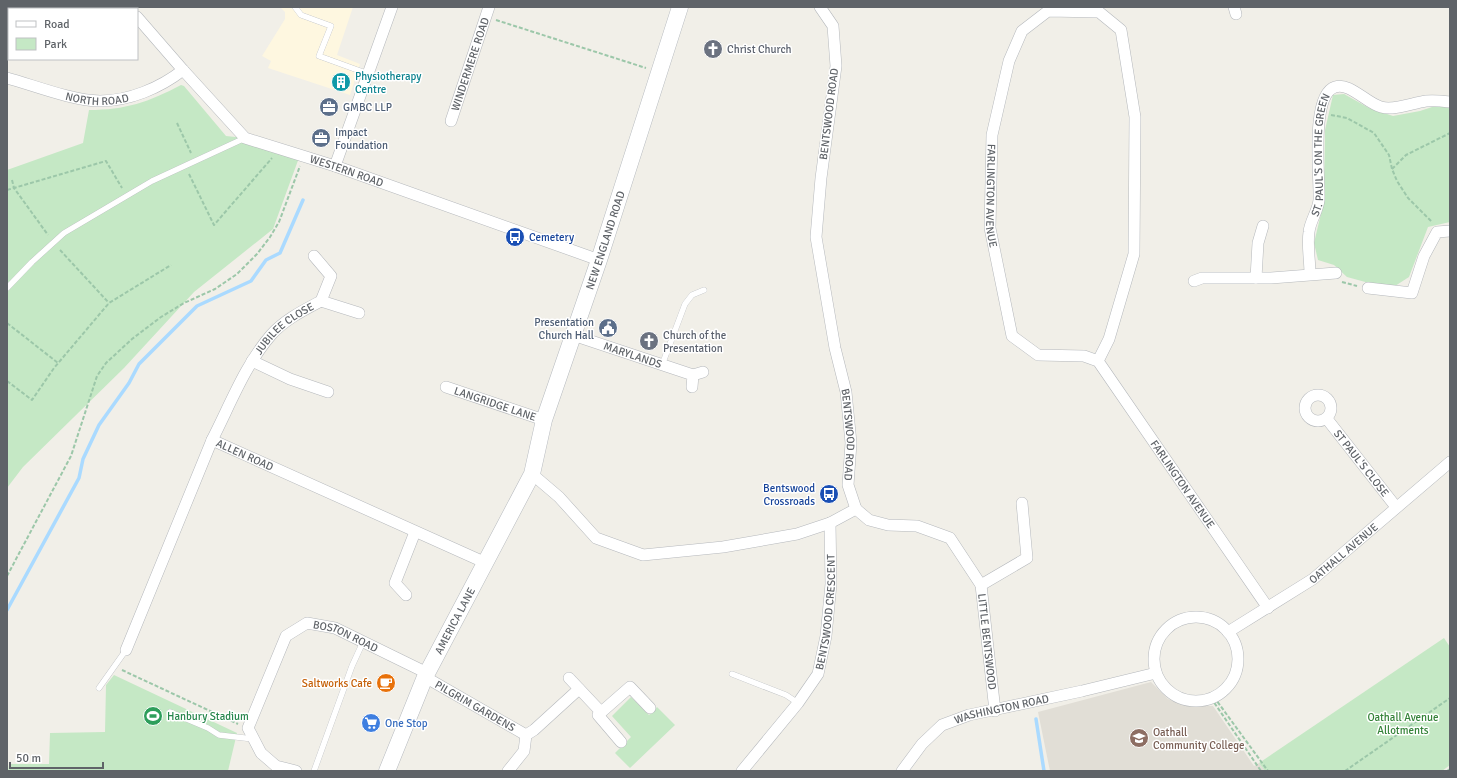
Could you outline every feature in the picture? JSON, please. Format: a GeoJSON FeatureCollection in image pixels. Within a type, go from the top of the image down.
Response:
{"type":"FeatureCollection","features":[{"type":"Feature","properties":{"kind":"street"},"geometry":{"type":"LineString","coordinates":[[335,166],[392,7]]}},
{"type":"Feature","properties":{"kind":"street","name":"NEW ENGLAND ROAD"},"geometry":{"type":"LineString","coordinates":[[532,474],[544,420],[599,260],[680,7]]}},
{"type":"Feature","properties":{"kind":"street","name":"BENTSWOOD ROAD"},"geometry":{"type":"LineString","coordinates":[[820,7],[833,26],[836,66],[821,178],[816,237],[835,348],[846,392],[851,443],[848,485],[856,509]]}},
{"type":"Feature","properties":{"kind":"street","name":"FARLINGTON AVENUE"},"geometry":{"type":"LineString","coordinates":[[1098,360],[1109,339],[1134,254],[1135,117],[1121,30],[1099,12],[1048,11],[1022,31],[1009,61],[992,135],[990,228],[1012,336],[1038,355],[1084,356],[1098,360],[1268,608]]}},
{"type":"Feature","properties":{"kind":"street","name":"WINDERMERE ROAD"},"geometry":{"type":"LineString","coordinates":[[452,121],[487,12]]}},
{"type":"Feature","properties":{"kind":"street"},"geometry":{"type":"LineString","coordinates":[[138,18],[245,138]]}},
{"type":"Feature","properties":{"kind":"street","name":"NORTH ROAD"},"geometry":{"type":"LineString","coordinates":[[7,78],[74,97],[99,101],[130,96],[156,87],[183,70]]}},
{"type":"Feature","properties":{"kind":"street","name":"ST. PAUL'S ON THE GREEN"},"geometry":{"type":"LineString","coordinates":[[1310,274],[1309,231],[1319,201],[1317,170],[1320,114],[1325,94],[1335,87],[1347,88],[1358,93],[1369,103],[1383,108],[1427,101],[1450,102]]}},
{"type":"Feature","properties":{"kind":"street","name":"WESTERN ROAD"},"geometry":{"type":"LineString","coordinates":[[245,138],[335,166],[599,260]]}},
{"type":"Feature","properties":{"kind":"street"},"geometry":{"type":"LineString","coordinates":[[1256,278],[1258,243],[1263,226]]}},
{"type":"Feature","properties":{"kind":"street"},"geometry":{"type":"LineString","coordinates":[[1368,288],[1412,293],[1424,256],[1436,232],[1447,231]]}},
{"type":"Feature","properties":{"kind":"street","name":"JUBILEE CLOSE"},"geometry":{"type":"LineString","coordinates":[[212,440],[252,361],[272,334],[298,314],[321,301],[331,276],[314,256]]}},
{"type":"Feature","properties":{"kind":"street"},"geometry":{"type":"LineString","coordinates":[[1194,281],[1202,278],[1256,278],[1336,273]]}},
{"type":"Feature","properties":{"kind":"street","name":"JUBILEE CLOSE"},"geometry":{"type":"LineString","coordinates":[[321,301],[359,313]]}},
{"type":"Feature","properties":{"kind":"street","name":"MARYLANDS"},"geometry":{"type":"LineString","coordinates":[[573,335],[662,365],[698,373],[692,387]]}},
{"type":"Feature","properties":{"kind":"street","name":"JUBILEE CLOSE"},"geometry":{"type":"LineString","coordinates":[[252,361],[290,379],[328,392]]}},
{"type":"Feature","properties":{"kind":"street","name":"LANGRIDGE LANE"},"geometry":{"type":"LineString","coordinates":[[446,387],[544,420]]}},
{"type":"Feature","properties":{"kind":"street","name":"ST PAUL'S CLOSE"},"geometry":{"type":"LineString","coordinates":[[1327,419],[1396,507]]}},
{"type":"Feature","properties":{"kind":"street","name":"ALLEN ROAD"},"geometry":{"type":"LineString","coordinates":[[126,650],[212,440],[486,563]]}},
{"type":"Feature","properties":{"kind":"street","name":"OATHALL AVENUE"},"geometry":{"type":"LineString","coordinates":[[1228,632],[1313,579],[1450,462]]}},
{"type":"Feature","properties":{"kind":"street"},"geometry":{"type":"LineString","coordinates":[[532,474],[559,497],[596,538],[644,555],[723,547],[798,534],[830,523],[856,509]]}},
{"type":"Feature","properties":{"kind":"street","name":"AMERICA LANE"},"geometry":{"type":"LineString","coordinates":[[387,771],[426,675],[532,474]]}},
{"type":"Feature","properties":{"kind":"street"},"geometry":{"type":"LineString","coordinates":[[981,585],[1027,558],[1022,503]]}},
{"type":"Feature","properties":{"kind":"street","name":"LITTLE BENTSWOOD"},"geometry":{"type":"LineString","coordinates":[[856,509],[869,520],[888,525],[917,526],[950,538],[981,585],[995,711]]}},
{"type":"Feature","properties":{"kind":"street","name":"BENTSWOOD CRESCENT"},"geometry":{"type":"LineString","coordinates":[[742,771],[798,703],[818,674],[826,636],[831,584],[830,523]]}},
{"type":"Feature","properties":{"kind":"street"},"geometry":{"type":"LineString","coordinates":[[406,596],[395,583],[415,532]]}},
{"type":"Feature","properties":{"kind":"street"},"geometry":{"type":"LineString","coordinates":[[1189,618],[1203,618],[1217,623],[1228,632],[1235,643],[1238,657],[1236,670],[1231,682],[1222,692],[1213,698],[1197,701],[1184,700],[1172,694],[1162,684],[1156,673],[1154,658],[1157,644],[1164,632],[1175,622],[1189,618]]}},
{"type":"Feature","properties":{"kind":"street","name":"BOSTON ROAD"},"geometry":{"type":"LineString","coordinates":[[248,728],[286,636],[307,623],[335,628],[426,675]]}},
{"type":"Feature","properties":{"kind":"street","name":"WASHINGTON ROAD"},"geometry":{"type":"LineString","coordinates":[[907,769],[922,744],[942,725],[969,715],[995,711],[1156,673]]}},
{"type":"Feature","properties":{"kind":"street","name":"PILGRIM GARDENS"},"geometry":{"type":"LineString","coordinates":[[426,675],[526,736]]}},
{"type":"Feature","properties":{"kind":"street"},"geometry":{"type":"LineString","coordinates":[[569,678],[601,712]]}},
{"type":"Feature","properties":{"kind":"street"},"geometry":{"type":"LineString","coordinates":[[621,742],[598,716],[601,712],[630,687],[650,708]]}},
{"type":"Feature","properties":{"kind":"street","name":"PILGRIM GARDENS"},"geometry":{"type":"LineString","coordinates":[[508,771],[524,751],[526,736],[579,689]]}},
{"type":"Feature","properties":{"kind":"street"},"geometry":{"type":"LineString","coordinates":[[248,728],[261,753],[276,766],[296,771]]}},
{"type":"Feature","properties":{"kind":"lane"},"geometry":{"type":"LineString","coordinates":[[295,7],[301,15],[331,26],[319,56],[363,72],[367,80]]}},
{"type":"Feature","properties":{"kind":"lane"},"geometry":{"type":"LineString","coordinates":[[7,288],[32,262],[64,233],[152,181],[245,138]]}},
{"type":"Feature","properties":{"kind":"lane"},"geometry":{"type":"LineString","coordinates":[[662,365],[685,304],[692,295],[704,290]]}},
{"type":"Feature","properties":{"kind":"lane"},"geometry":{"type":"LineString","coordinates":[[314,771],[352,666],[363,642]]}},
{"type":"Feature","properties":{"kind":"lane"},"geometry":{"type":"LineString","coordinates":[[99,688],[126,650]]}},
{"type":"Feature","properties":{"kind":"lane"},"geometry":{"type":"LineString","coordinates":[[732,674],[786,695],[798,703]]}},
{"type":"Feature","properties":{"kind":"lane"},"geometry":{"type":"LineString","coordinates":[[170,712],[201,724],[219,735],[254,739]]}},
{"type":"Feature","properties":{"kind":"path"},"geometry":{"type":"LineString","coordinates":[[487,12],[659,72]]}},
{"type":"Feature","properties":{"kind":"path"},"geometry":{"type":"LineString","coordinates":[[1320,114],[1347,118],[1374,133],[1389,155],[1392,169],[1408,198],[1426,217],[1447,231]]}},
{"type":"Feature","properties":{"kind":"path"},"geometry":{"type":"LineString","coordinates":[[177,123],[196,161]]}},
{"type":"Feature","properties":{"kind":"path"},"geometry":{"type":"LineString","coordinates":[[1392,169],[1406,155],[1450,132]]}},
{"type":"Feature","properties":{"kind":"path"},"geometry":{"type":"LineString","coordinates":[[185,166],[214,225],[280,148]]}},
{"type":"Feature","properties":{"kind":"path"},"geometry":{"type":"LineString","coordinates":[[7,576],[71,456],[97,376],[112,358],[162,316],[184,304],[216,290],[237,274],[256,254],[270,237],[278,222],[304,156]]}},
{"type":"Feature","properties":{"kind":"path"},"geometry":{"type":"LineString","coordinates":[[7,190],[106,161],[127,196]]}},
{"type":"Feature","properties":{"kind":"path"},"geometry":{"type":"LineString","coordinates":[[7,381],[32,400],[58,364],[109,303],[171,265]]}},
{"type":"Feature","properties":{"kind":"path"},"geometry":{"type":"LineString","coordinates":[[1336,273],[1339,280],[1368,288]]}},
{"type":"Feature","properties":{"kind":"path"},"geometry":{"type":"LineString","coordinates":[[7,323],[58,364]]}},
{"type":"Feature","properties":{"kind":"path"},"geometry":{"type":"LineString","coordinates":[[115,667],[248,728]]}},
{"type":"Feature","properties":{"kind":"path"},"geometry":{"type":"LineString","coordinates":[[1213,698],[1261,771]]}},
{"type":"Feature","properties":{"kind":"path"},"geometry":{"type":"LineString","coordinates":[[1213,698],[1268,771]]}},
{"type":"Feature","properties":{"kind":"path"},"geometry":{"type":"LineString","coordinates":[[1345,771],[1450,698]]}},
{"type":"Feature","properties":{"kind":"shaded area"},"geometry":{"type":"Polygon","coordinates":[[[280,7],[353,7],[337,55],[360,64],[350,95],[268,68],[271,61],[262,56],[285,19],[285,12],[280,7]]]}},
{"type":"Feature","properties":{"kind":"shaded area","name":"Oathall Community College"},"geometry":{"type":"Polygon","coordinates":[[[1151,682],[1168,699],[1187,706],[1213,706],[1254,766],[1259,763],[1265,771],[1050,771],[1038,712],[1151,682]]]}},
{"type":"Feature","properties":{"kind":"green space"},"geometry":{"type":"Polygon","coordinates":[[[181,85],[184,86],[226,136],[245,138],[300,155],[273,229],[194,292],[124,368],[23,467],[7,488],[7,170],[83,143],[89,110],[125,107],[158,96],[181,85]]]}},
{"type":"Feature","properties":{"kind":"green space"},"geometry":{"type":"Polygon","coordinates":[[[1344,94],[1369,108],[1393,116],[1420,111],[1435,106],[1450,108],[1450,222],[1428,227],[1409,277],[1395,286],[1369,283],[1347,277],[1334,265],[1318,260],[1314,243],[1324,201],[1325,130],[1333,95],[1344,94]]]}},
{"type":"Feature","properties":{"kind":"green space","name":"Oathall Avenue Allotments"},"geometry":{"type":"Polygon","coordinates":[[[1444,638],[1450,647],[1450,765],[1442,771],[1265,771],[1259,763],[1444,638]]]}},
{"type":"Feature","properties":{"kind":"green space","name":"Hanbury Stadium"},"geometry":{"type":"Polygon","coordinates":[[[114,675],[237,733],[228,771],[8,771],[9,764],[49,764],[50,733],[105,732],[106,685],[114,675]]]}},
{"type":"Feature","properties":{"kind":"green space"},"geometry":{"type":"Polygon","coordinates":[[[631,697],[649,715],[657,707],[675,725],[630,768],[615,753],[631,737],[612,716],[631,697]]]}},
{"type":"Feature","properties":{"kind":"waterway"},"geometry":{"type":"LineString","coordinates":[[7,610],[79,478],[83,459],[99,425],[129,383],[139,364],[197,306],[251,281],[266,260],[280,253],[303,200]]}},
{"type":"Feature","properties":{"kind":"waterway"},"geometry":{"type":"LineString","coordinates":[[1036,719],[1044,771]]}},
{"type":"Feature","properties":{"kind":"place","name":"Christ Church"},"geometry":{"type":"Point","coordinates":[713,49]}},
{"type":"Feature","properties":{"kind":"place","name":"Physiotherapy Centre"},"geometry":{"type":"Point","coordinates":[341,82]}},
{"type":"Feature","properties":{"kind":"place","name":"GMBC LLP"},"geometry":{"type":"Point","coordinates":[329,107]}},
{"type":"Feature","properties":{"kind":"place","name":"Impact Foundation"},"geometry":{"type":"Point","coordinates":[321,138]}},
{"type":"Feature","properties":{"kind":"place","name":"Cemetery"},"geometry":{"type":"Point","coordinates":[515,237]}},
{"type":"Feature","properties":{"kind":"place","name":"Presentation Church Hall"},"geometry":{"type":"Point","coordinates":[608,328]}},
{"type":"Feature","properties":{"kind":"place","name":"Church of the Presentation"},"geometry":{"type":"Point","coordinates":[649,341]}},
{"type":"Feature","properties":{"kind":"place","name":"Bentswood Crossroads"},"geometry":{"type":"Point","coordinates":[829,494]}},
{"type":"Feature","properties":{"kind":"place","name":"Saltworks Cafe"},"geometry":{"type":"Point","coordinates":[386,683]}},
{"type":"Feature","properties":{"kind":"place","name":"Hanbury Stadium"},"geometry":{"type":"Point","coordinates":[153,716]}},
{"type":"Feature","properties":{"kind":"place","name":"One Stop"},"geometry":{"type":"Point","coordinates":[371,723]}},
{"type":"Feature","properties":{"kind":"place","name":"Oathall Community College"},"geometry":{"type":"Point","coordinates":[1139,738]}}]}
